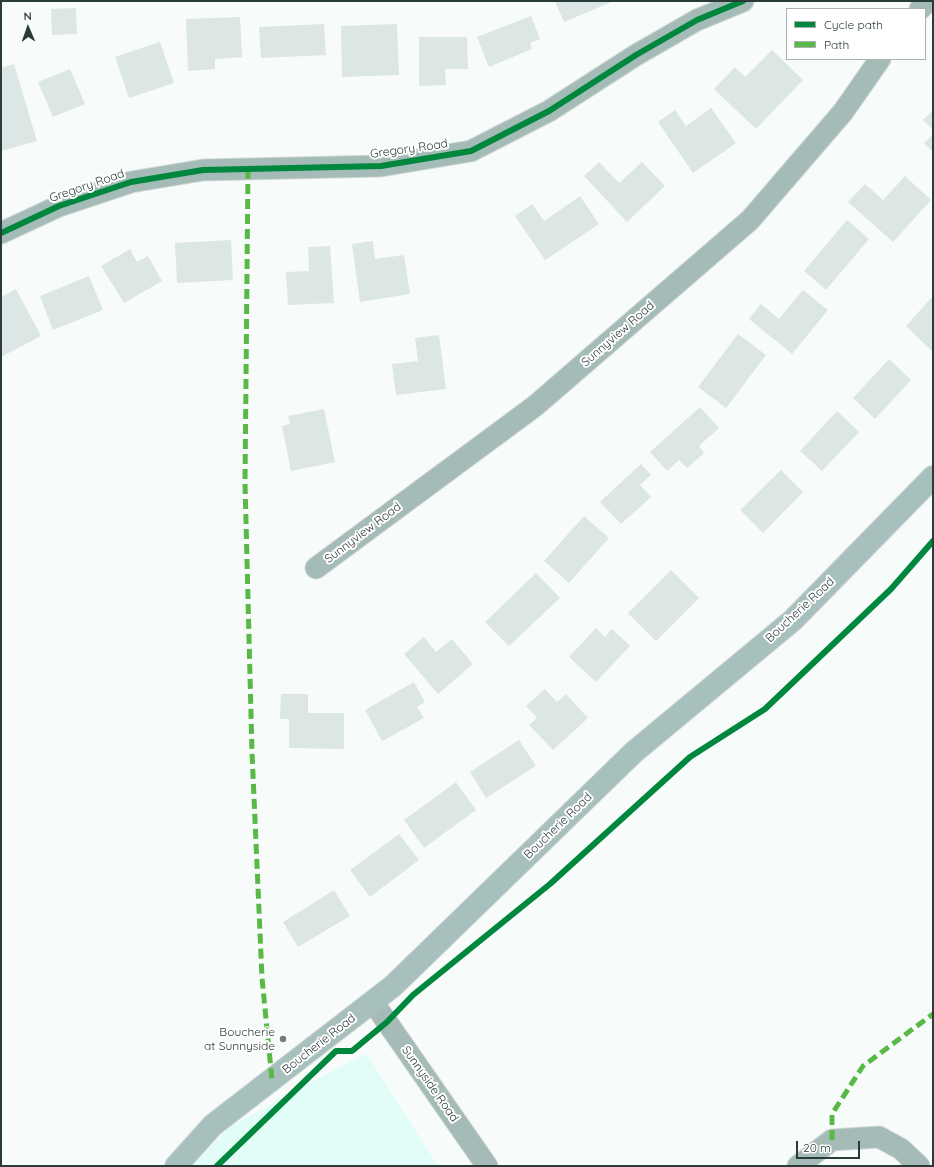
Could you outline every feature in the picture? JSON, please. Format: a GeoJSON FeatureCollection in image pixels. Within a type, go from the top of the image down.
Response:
{"type":"FeatureCollection","features":[{"type":"Feature","properties":{"kind":"main road","name":"Boucherie Road"},"geometry":{"type":"LineString","coordinates":[[176,1166],[213,1125],[394,986],[634,752],[793,620],[933,477]]}},
{"type":"Feature","properties":{"kind":"street","name":"Gregory Road"},"geometry":{"type":"LineString","coordinates":[[1,233],[59,206],[131,182],[203,170],[381,166],[471,151],[549,111],[636,55],[697,20],[743,1]]}},
{"type":"Feature","properties":{"kind":"street","name":"Sunnyview Road"},"geometry":{"type":"LineString","coordinates":[[316,568],[534,406],[750,220],[843,112],[879,60]]}},
{"type":"Feature","properties":{"kind":"street","name":"Sunnyside Road"},"geometry":{"type":"LineString","coordinates":[[373,1002],[487,1166]]}},
{"type":"Feature","properties":{"kind":"street"},"geometry":{"type":"LineString","coordinates":[[798,1166],[832,1140],[879,1137],[901,1149],[919,1166]]}},
{"type":"Feature","properties":{"kind":"shaded area"},"geometry":{"type":"Polygon","coordinates":[[[366,1053],[438,1166],[192,1166],[231,1126],[366,1053]]]}},
{"type":"Feature","properties":{"kind":"building"},"geometry":{"type":"Polygon","coordinates":[[[555,1],[614,1],[564,22],[555,1]]]}},
{"type":"Feature","properties":{"kind":"building"},"geometry":{"type":"Polygon","coordinates":[[[76,8],[77,34],[52,35],[51,9],[76,8]]]}},
{"type":"Feature","properties":{"kind":"building"},"geometry":{"type":"Polygon","coordinates":[[[531,16],[540,39],[530,43],[532,49],[489,67],[477,37],[531,16]]]}},
{"type":"Feature","properties":{"kind":"building"},"geometry":{"type":"Polygon","coordinates":[[[240,17],[242,57],[215,59],[215,69],[188,71],[186,19],[240,17]]]}},
{"type":"Feature","properties":{"kind":"building"},"geometry":{"type":"Polygon","coordinates":[[[324,24],[326,55],[261,58],[259,27],[324,24]]]}},
{"type":"Feature","properties":{"kind":"building"},"geometry":{"type":"Polygon","coordinates":[[[397,24],[399,75],[342,77],[341,26],[397,24]]]}},
{"type":"Feature","properties":{"kind":"building"},"geometry":{"type":"Polygon","coordinates":[[[419,37],[467,37],[468,69],[445,69],[446,85],[419,86],[419,37]]]}},
{"type":"Feature","properties":{"kind":"building"},"geometry":{"type":"Polygon","coordinates":[[[160,42],[174,83],[129,98],[115,57],[160,42]]]}},
{"type":"Feature","properties":{"kind":"building"},"geometry":{"type":"Polygon","coordinates":[[[772,50],[803,80],[756,129],[714,89],[735,67],[745,77],[772,50]]]}},
{"type":"Feature","properties":{"kind":"building"},"geometry":{"type":"Polygon","coordinates":[[[14,64],[37,141],[1,151],[1,68],[14,64]]]}},
{"type":"Feature","properties":{"kind":"building"},"geometry":{"type":"Polygon","coordinates":[[[70,69],[85,104],[53,117],[38,82],[70,69]]]}},
{"type":"Feature","properties":{"kind":"building"},"geometry":{"type":"Polygon","coordinates":[[[711,108],[736,143],[693,173],[658,122],[675,110],[686,126],[711,108]]]}},
{"type":"Feature","properties":{"kind":"building"},"geometry":{"type":"Polygon","coordinates":[[[933,110],[933,130],[923,120],[933,110]]]}},
{"type":"Feature","properties":{"kind":"building"},"geometry":{"type":"Polygon","coordinates":[[[933,134],[933,152],[924,143],[933,134]]]}},
{"type":"Feature","properties":{"kind":"building"},"geometry":{"type":"Polygon","coordinates":[[[599,162],[619,183],[642,162],[665,186],[627,222],[584,176],[599,162]]]}},
{"type":"Feature","properties":{"kind":"building"},"geometry":{"type":"Polygon","coordinates":[[[905,176],[931,200],[893,242],[848,202],[865,184],[883,200],[905,176]]]}},
{"type":"Feature","properties":{"kind":"building"},"geometry":{"type":"Polygon","coordinates":[[[580,196],[599,224],[545,260],[515,216],[532,204],[544,221],[580,196]]]}},
{"type":"Feature","properties":{"kind":"building"},"geometry":{"type":"Polygon","coordinates":[[[847,220],[869,239],[826,290],[804,271],[847,220]]]}},
{"type":"Feature","properties":{"kind":"building"},"geometry":{"type":"Polygon","coordinates":[[[231,240],[233,280],[177,283],[175,243],[231,240]]]}},
{"type":"Feature","properties":{"kind":"building"},"geometry":{"type":"Polygon","coordinates":[[[373,241],[375,259],[404,255],[410,294],[360,302],[352,244],[373,241]]]}},
{"type":"Feature","properties":{"kind":"building"},"geometry":{"type":"Polygon","coordinates":[[[330,246],[334,303],[288,305],[286,272],[309,271],[308,247],[330,246]]]}},
{"type":"Feature","properties":{"kind":"building"},"geometry":{"type":"Polygon","coordinates":[[[130,249],[137,262],[148,256],[162,281],[124,303],[101,266],[130,249]]]}},
{"type":"Feature","properties":{"kind":"building"},"geometry":{"type":"Polygon","coordinates":[[[89,276],[103,310],[53,330],[40,296],[89,276]]]}},
{"type":"Feature","properties":{"kind":"building"},"geometry":{"type":"Polygon","coordinates":[[[16,289],[41,336],[1,357],[1,297],[16,289]]]}},
{"type":"Feature","properties":{"kind":"building"},"geometry":{"type":"Polygon","coordinates":[[[803,290],[828,310],[792,354],[749,319],[761,304],[779,319],[803,290]]]}},
{"type":"Feature","properties":{"kind":"building"},"geometry":{"type":"Polygon","coordinates":[[[931,298],[933,300],[932,351],[906,326],[931,298]]]}},
{"type":"Feature","properties":{"kind":"building"},"geometry":{"type":"Polygon","coordinates":[[[738,334],[766,355],[726,408],[698,387],[738,334]]]}},
{"type":"Feature","properties":{"kind":"building"},"geometry":{"type":"Polygon","coordinates":[[[439,335],[446,389],[396,395],[392,364],[418,361],[415,338],[439,335]]]}},
{"type":"Feature","properties":{"kind":"building"},"geometry":{"type":"Polygon","coordinates":[[[889,359],[911,380],[875,419],[853,398],[889,359]]]}},
{"type":"Feature","properties":{"kind":"building"},"geometry":{"type":"Polygon","coordinates":[[[700,407],[719,428],[699,446],[704,453],[687,468],[679,460],[667,471],[650,452],[700,407]]]}},
{"type":"Feature","properties":{"kind":"building"},"geometry":{"type":"Polygon","coordinates":[[[324,409],[335,462],[291,471],[282,426],[290,424],[288,416],[324,409]]]}},
{"type":"Feature","properties":{"kind":"building"},"geometry":{"type":"Polygon","coordinates":[[[837,411],[859,432],[822,471],[800,451],[837,411]]]}},
{"type":"Feature","properties":{"kind":"building"},"geometry":{"type":"Polygon","coordinates":[[[641,464],[651,475],[640,485],[651,497],[621,524],[600,502],[641,464]]]}},
{"type":"Feature","properties":{"kind":"building"},"geometry":{"type":"Polygon","coordinates":[[[781,470],[803,492],[763,533],[740,510],[781,470]]]}},
{"type":"Feature","properties":{"kind":"building"},"geometry":{"type":"Polygon","coordinates":[[[584,516],[609,538],[569,583],[544,561],[584,516]]]}},
{"type":"Feature","properties":{"kind":"building"},"geometry":{"type":"Polygon","coordinates":[[[671,570],[699,598],[656,641],[628,613],[671,570]]]}},
{"type":"Feature","properties":{"kind":"building"},"geometry":{"type":"Polygon","coordinates":[[[536,573],[560,598],[509,646],[485,622],[536,573]]]}},
{"type":"Feature","properties":{"kind":"building"},"geometry":{"type":"Polygon","coordinates":[[[596,628],[605,637],[612,629],[630,646],[596,682],[569,657],[596,628]]]}},
{"type":"Feature","properties":{"kind":"building"},"geometry":{"type":"Polygon","coordinates":[[[424,637],[436,652],[452,639],[473,664],[438,694],[404,654],[424,637]]]}},
{"type":"Feature","properties":{"kind":"building"},"geometry":{"type":"Polygon","coordinates":[[[414,682],[425,702],[417,707],[424,718],[382,741],[365,710],[414,682]]]}},
{"type":"Feature","properties":{"kind":"building"},"geometry":{"type":"Polygon","coordinates":[[[545,689],[557,702],[566,694],[588,718],[553,750],[529,725],[537,718],[526,706],[545,689]]]}},
{"type":"Feature","properties":{"kind":"building"},"geometry":{"type":"Polygon","coordinates":[[[281,694],[308,694],[308,713],[344,713],[344,749],[289,748],[289,719],[280,719],[281,694]]]}},
{"type":"Feature","properties":{"kind":"building"},"geometry":{"type":"Polygon","coordinates":[[[519,740],[536,766],[486,798],[470,772],[519,740]]]}},
{"type":"Feature","properties":{"kind":"building"},"geometry":{"type":"Polygon","coordinates":[[[456,782],[476,810],[424,848],[404,820],[456,782]]]}},
{"type":"Feature","properties":{"kind":"building"},"geometry":{"type":"Polygon","coordinates":[[[399,834],[419,860],[370,897],[350,870],[399,834]]]}},
{"type":"Feature","properties":{"kind":"building"},"geometry":{"type":"Polygon","coordinates":[[[334,890],[350,916],[298,947],[283,922],[334,890]]]}},
{"type":"Feature","properties":{"kind":"marked path"},"geometry":{"type":"LineString","coordinates":[[248,169],[245,483],[252,752],[262,978],[272,1080]]}},
{"type":"Feature","properties":{"kind":"marked path"},"geometry":{"type":"LineString","coordinates":[[832,1140],[832,1114],[863,1066],[933,1014]]}},
{"type":"Feature","properties":{"kind":"cycle path"},"geometry":{"type":"LineString","coordinates":[[1,233],[59,206],[131,182],[203,170],[381,166],[471,151],[549,111],[636,55],[697,20],[743,1]]}},
{"type":"Feature","properties":{"kind":"cycle path"},"geometry":{"type":"LineString","coordinates":[[217,1166],[336,1051],[352,1051],[387,1022],[413,995],[550,884],[690,757],[765,709],[891,589],[933,541]]}},
{"type":"Feature","properties":{"kind":"place","name":"Boucherie at Sunnyside"},"geometry":{"type":"Point","coordinates":[283,1039]}}]}
